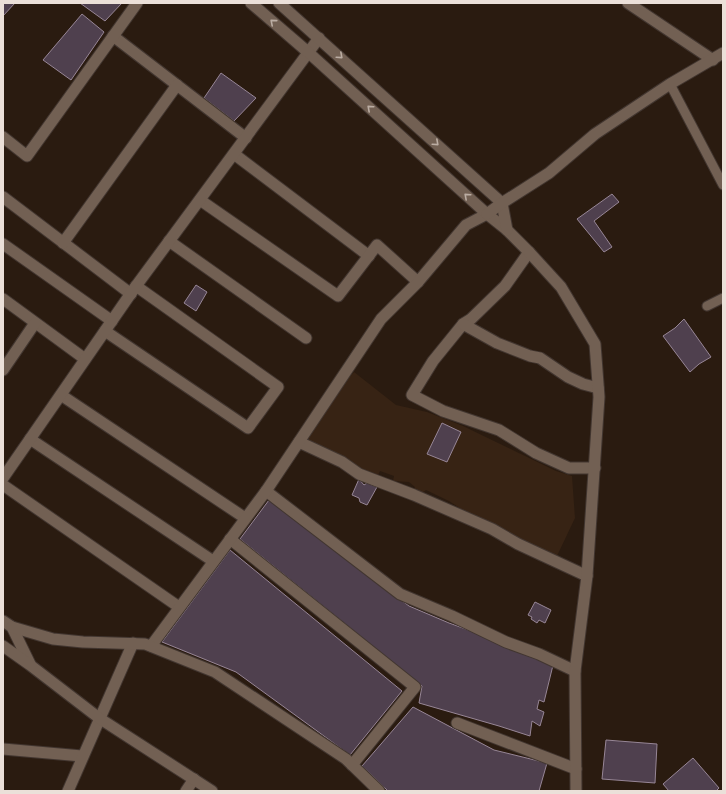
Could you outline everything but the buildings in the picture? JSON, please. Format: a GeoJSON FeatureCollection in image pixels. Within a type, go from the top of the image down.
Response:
{"type":"FeatureCollection","features":[{"type":"Feature","properties":{"kind":"street"},"geometry":{"type":"LineString","coordinates":[[3,137],[27,156],[137,3]]}},
{"type":"Feature","properties":{"kind":"street"},"geometry":{"type":"LineString","coordinates":[[251,3],[309,52],[507,230],[561,287],[595,344],[599,397],[587,576],[575,671],[576,791]]}},
{"type":"Feature","properties":{"kind":"street"},"geometry":{"type":"LineString","coordinates":[[279,3],[502,203],[507,230]]}},
{"type":"Feature","properties":{"kind":"street"},"geometry":{"type":"LineString","coordinates":[[628,3],[713,60]]}},
{"type":"Feature","properties":{"kind":"street"},"geometry":{"type":"LineString","coordinates":[[113,36],[246,138]]}},
{"type":"Feature","properties":{"kind":"street"},"geometry":{"type":"LineString","coordinates":[[3,478],[134,290],[319,38]]}},
{"type":"Feature","properties":{"kind":"street"},"geometry":{"type":"LineString","coordinates":[[151,646],[266,491],[381,319],[418,282],[466,225],[488,214],[502,203],[549,173],[596,134],[670,84],[723,53]]}},
{"type":"Feature","properties":{"kind":"street"},"geometry":{"type":"LineString","coordinates":[[63,243],[178,85]]}},
{"type":"Feature","properties":{"kind":"street"},"geometry":{"type":"LineString","coordinates":[[234,154],[369,256]]}},
{"type":"Feature","properties":{"kind":"street"},"geometry":{"type":"LineString","coordinates":[[3,197],[63,243],[278,387],[248,428],[104,332]]}},
{"type":"Feature","properties":{"kind":"street"},"geometry":{"type":"LineString","coordinates":[[200,200],[338,296],[377,245],[418,282]]}},
{"type":"Feature","properties":{"kind":"street"},"geometry":{"type":"LineString","coordinates":[[170,241],[306,338]]}},
{"type":"Feature","properties":{"kind":"street"},"geometry":{"type":"LineString","coordinates":[[3,244],[112,321]]}},
{"type":"Feature","properties":{"kind":"street"},"geometry":{"type":"LineString","coordinates":[[529,252],[505,286],[472,319],[463,324],[433,361],[412,395],[443,411],[498,430],[536,454],[569,468],[595,468]]}},
{"type":"Feature","properties":{"kind":"street"},"geometry":{"type":"LineString","coordinates":[[3,299],[85,360]]}},
{"type":"Feature","properties":{"kind":"street"},"geometry":{"type":"LineString","coordinates":[[3,370],[36,323]]}},
{"type":"Feature","properties":{"kind":"street"},"geometry":{"type":"LineString","coordinates":[[463,324],[497,343],[530,356],[540,358],[568,378],[582,384],[598,388]]}},
{"type":"Feature","properties":{"kind":"street"},"geometry":{"type":"LineString","coordinates":[[60,395],[245,518]]}},
{"type":"Feature","properties":{"kind":"street"},"geometry":{"type":"LineString","coordinates":[[30,439],[213,561]]}},
{"type":"Feature","properties":{"kind":"street"},"geometry":{"type":"LineString","coordinates":[[299,442],[342,462],[359,474],[414,495],[492,529],[518,544],[587,576]]}},
{"type":"Feature","properties":{"kind":"street"},"geometry":{"type":"LineString","coordinates":[[3,485],[179,607]]}},
{"type":"Feature","properties":{"kind":"street"},"geometry":{"type":"LineString","coordinates":[[266,491],[400,594],[452,616],[506,642],[539,654],[575,671]]}},
{"type":"Feature","properties":{"kind":"street"},"geometry":{"type":"LineString","coordinates":[[230,539],[415,687],[352,765]]}},
{"type":"Feature","properties":{"kind":"street"},"geometry":{"type":"LineString","coordinates":[[7,624],[54,639],[83,642],[145,644],[214,672],[346,759],[379,791]]}},
{"type":"Feature","properties":{"kind":"street"},"geometry":{"type":"LineString","coordinates":[[7,624],[30,665]]}},
{"type":"Feature","properties":{"kind":"street"},"geometry":{"type":"LineString","coordinates":[[68,791],[82,756],[133,643]]}},
{"type":"Feature","properties":{"kind":"street"},"geometry":{"type":"LineString","coordinates":[[3,646],[99,718],[212,791]]}},
{"type":"Feature","properties":{"kind":"street"},"geometry":{"type":"LineString","coordinates":[[457,723],[576,769]]}},
{"type":"Feature","properties":{"kind":"street"},"geometry":{"type":"LineString","coordinates":[[3,749],[82,756]]}},
{"type":"Feature","properties":{"kind":"street"},"geometry":{"type":"LineString","coordinates":[[186,791],[194,779]]}},
{"type":"Feature","properties":{"kind":"lane"},"geometry":{"type":"LineString","coordinates":[[670,84],[723,185]]}},
{"type":"Feature","properties":{"kind":"lane"},"geometry":{"type":"LineString","coordinates":[[707,306],[723,298]]}},
{"type":"Feature","properties":{"kind":"shaded area"},"geometry":{"type":"Polygon","coordinates":[[[354,372],[396,405],[427,412],[463,426],[556,471],[572,476],[575,518],[556,558],[469,514],[449,501],[426,490],[422,493],[414,489],[415,487],[409,482],[393,481],[394,476],[380,471],[378,475],[367,472],[306,440],[340,388],[354,372]]]}}]}
